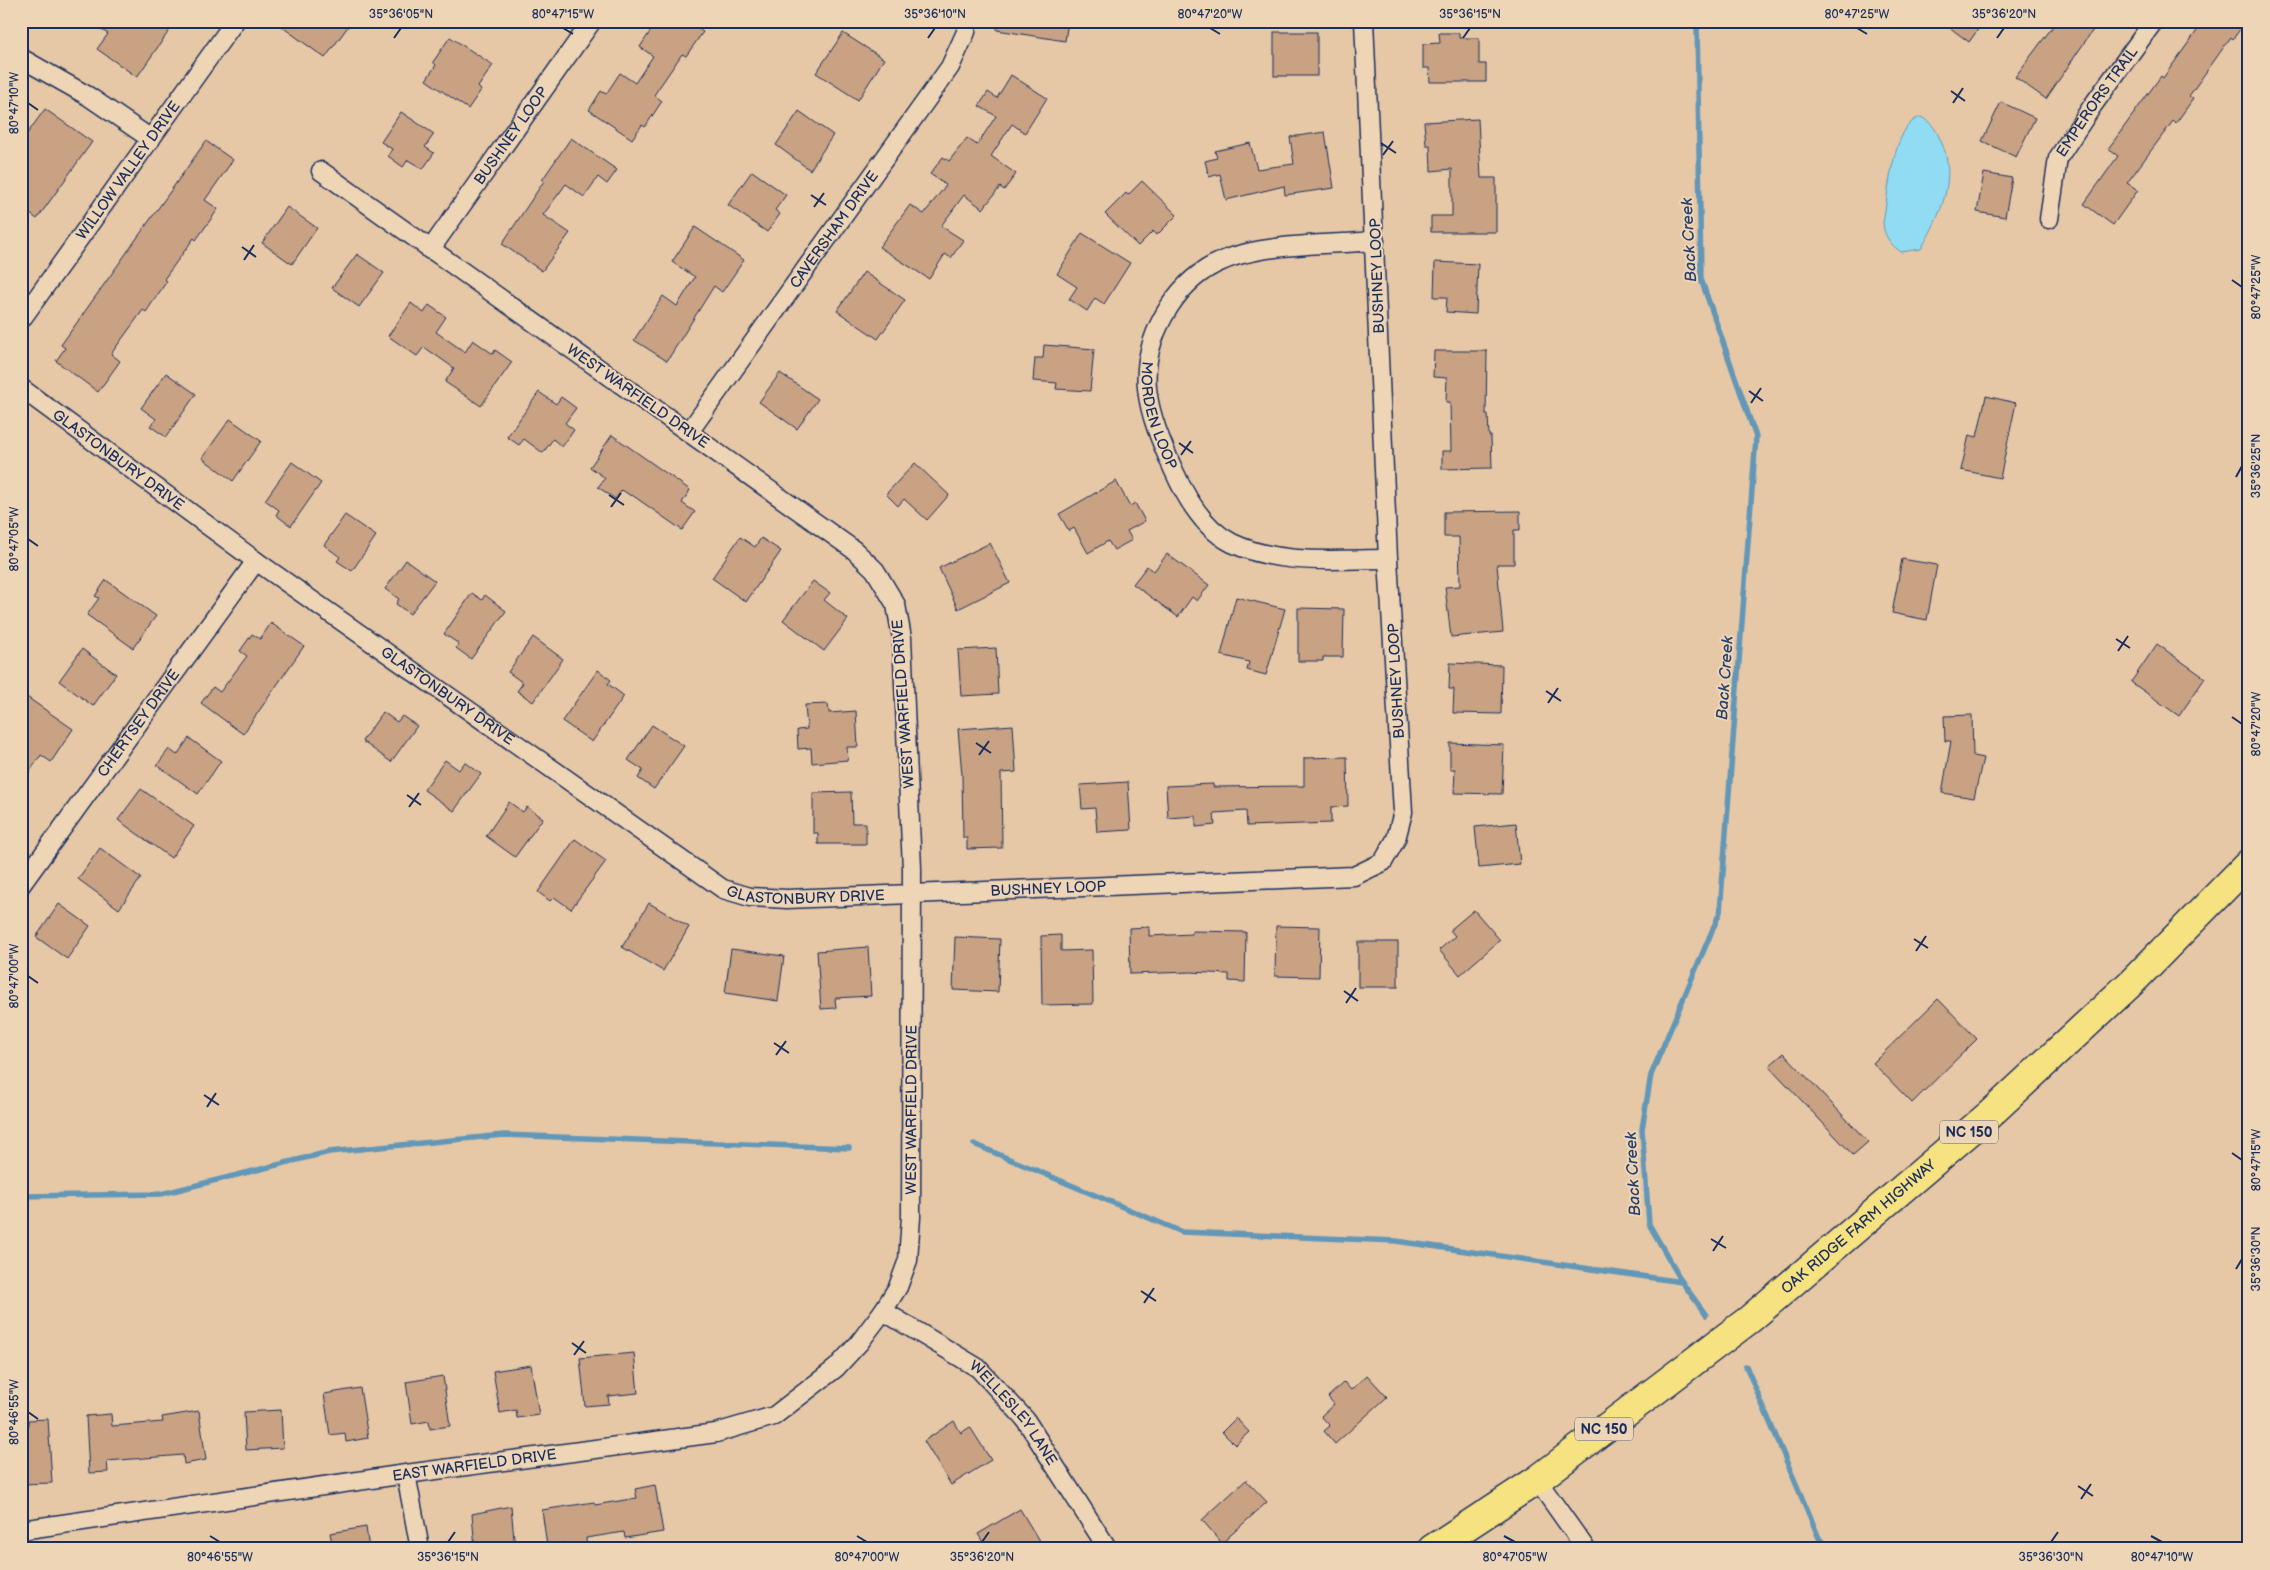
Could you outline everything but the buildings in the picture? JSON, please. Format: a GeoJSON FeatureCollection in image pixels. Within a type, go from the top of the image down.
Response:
{"type":"FeatureCollection","features":[{"type":"Feature","properties":{"kind":"main road","name":"OAK RIDGE FARM HIGHWAY"},"geometry":{"type":"LineString","coordinates":[[1432,1549],[1537,1480],[1750,1319],[1989,1115],[2132,982],[2249,864]]}},
{"type":"Feature","properties":{"kind":"street","name":"WILLOW VALLEY DRIVE"},"geometry":{"type":"LineString","coordinates":[[21,320],[235,21]]}},
{"type":"Feature","properties":{"kind":"street","name":"BUSHNEY LOOP"},"geometry":{"type":"LineString","coordinates":[[430,250],[592,21]]}},
{"type":"Feature","properties":{"kind":"street","name":"CAVERSHAM DRIVE"},"geometry":{"type":"LineString","coordinates":[[689,432],[950,67],[966,32],[967,21]]}},
{"type":"Feature","properties":{"kind":"street","name":"BUSHNEY LOOP"},"geometry":{"type":"LineString","coordinates":[[912,893],[1354,876],[1383,862],[1396,839],[1403,812],[1388,558],[1364,21]]}},
{"type":"Feature","properties":{"kind":"street","name":"EMPERORS TRAIL"},"geometry":{"type":"LineString","coordinates":[[2048,219],[2058,158],[2093,105],[2154,21]]}},
{"type":"Feature","properties":{"kind":"street"},"geometry":{"type":"LineString","coordinates":[[21,58],[88,96],[151,139]]}},
{"type":"Feature","properties":{"kind":"street","name":"WEST WARFIELD DRIVE"},"geometry":{"type":"LineString","coordinates":[[321,171],[854,550],[875,570],[896,605],[902,638],[912,893],[911,1207],[908,1260],[898,1287],[884,1312]]}},
{"type":"Feature","properties":{"kind":"street","name":"MORDEN LOOP"},"geometry":{"type":"LineString","coordinates":[[1375,241],[1252,251],[1222,261],[1202,272],[1179,292],[1158,324],[1146,361],[1146,391],[1156,432],[1192,507],[1230,543],[1260,554],[1287,559],[1388,558]]}},
{"type":"Feature","properties":{"kind":"street","name":"GLASTONBURY DRIVE"},"geometry":{"type":"LineString","coordinates":[[21,388],[256,561],[723,890],[750,897],[787,899],[912,893]]}},
{"type":"Feature","properties":{"kind":"street","name":"CHERTSEY DRIVE"},"geometry":{"type":"LineString","coordinates":[[21,885],[256,561]]}},
{"type":"Feature","properties":{"kind":"street","name":"EAST WARFIELD DRIVE"},"geometry":{"type":"LineString","coordinates":[[21,1530],[406,1474],[716,1432],[774,1416],[836,1368],[884,1312]]}},
{"type":"Feature","properties":{"kind":"street","name":"WELLESLEY LANE"},"geometry":{"type":"LineString","coordinates":[[884,1312],[978,1368],[1025,1419],[1108,1549]]}},
{"type":"Feature","properties":{"kind":"street"},"geometry":{"type":"LineString","coordinates":[[406,1474],[420,1549]]}},
{"type":"Feature","properties":{"kind":"street"},"geometry":{"type":"LineString","coordinates":[[1537,1480],[1586,1549]]}},
{"type":"Feature","properties":{"kind":"water"},"geometry":{"type":"Polygon","coordinates":[[[1921,117],[1933,126],[1945,153],[1948,168],[1945,196],[1935,223],[1921,249],[1901,252],[1888,239],[1883,223],[1893,162],[1898,146],[1911,122],[1921,117]]]}},
{"type":"Feature","properties":{"kind":"waterway","name":"Back Creek"},"geometry":{"type":"LineString","coordinates":[[1697,21],[1701,279],[1756,437],[1720,912],[1651,1075],[1642,1129],[1649,1224],[1682,1282],[1706,1315]]}},
{"type":"Feature","properties":{"kind":"waterway"},"geometry":{"type":"LineString","coordinates":[[21,1196],[161,1194],[329,1152],[504,1135],[849,1148]]}},
{"type":"Feature","properties":{"kind":"waterway"},"geometry":{"type":"LineString","coordinates":[[974,1144],[1182,1232],[1396,1241],[1682,1282]]}},
{"type":"Feature","properties":{"kind":"waterway","name":"Back Creek"},"geometry":{"type":"LineString","coordinates":[[1746,1366],[1819,1538],[1828,1549]]}}]}
